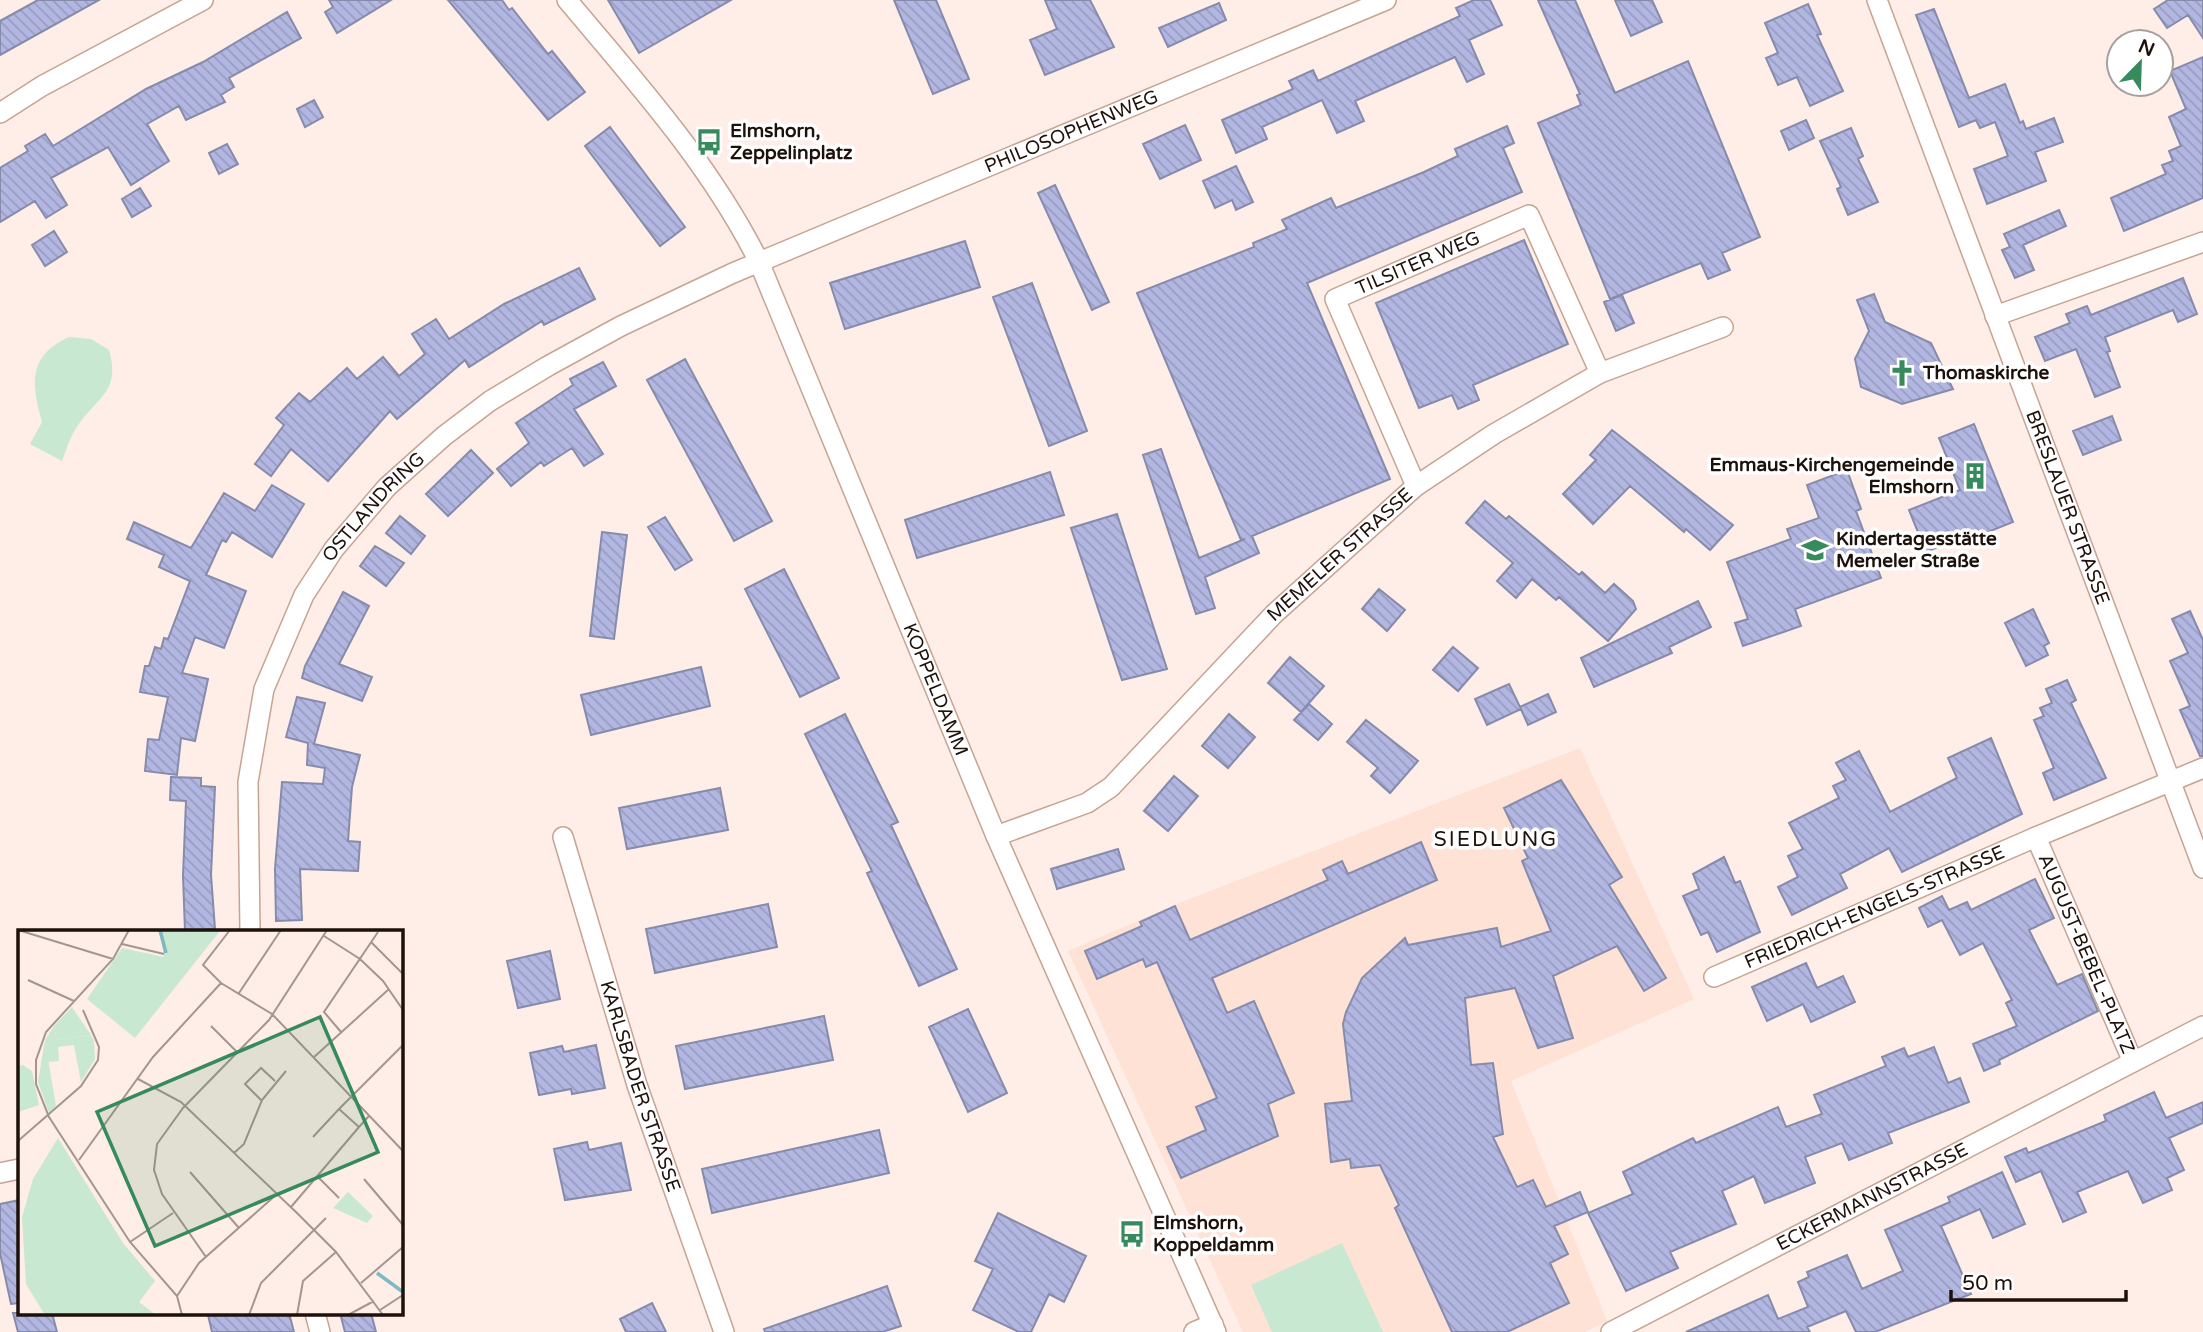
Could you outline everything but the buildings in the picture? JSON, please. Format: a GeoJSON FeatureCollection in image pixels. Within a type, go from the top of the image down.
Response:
{"type":"FeatureCollection","features":[{"type":"Feature","properties":{"kind":"street"},"geometry":{"type":"LineString","coordinates":[[0,113],[42,86],[203,0]]}},
{"type":"Feature","properties":{"kind":"street","name":"KOPPELDAMM"},"geometry":{"type":"LineString","coordinates":[[567,0],[621,64],[737,218],[758,262],[996,836],[1215,1328]]}},
{"type":"Feature","properties":{"kind":"street","name":"PHILOSOPHENWEG"},"geometry":{"type":"LineString","coordinates":[[758,262],[1384,0]]}},
{"type":"Feature","properties":{"kind":"street","name":"BRESLAUER STRASSE"},"geometry":{"type":"LineString","coordinates":[[1877,0],[2168,782]]}},
{"type":"Feature","properties":{"kind":"street","name":"TILSITER WEG"},"geometry":{"type":"LineString","coordinates":[[1416,486],[1335,299],[1529,215],[1600,373]]}},
{"type":"Feature","properties":{"kind":"street"},"geometry":{"type":"LineString","coordinates":[[1995,316],[2203,242]]}},
{"type":"Feature","properties":{"kind":"street","name":"OSTLANDRING"},"geometry":{"type":"LineString","coordinates":[[250,930],[248,782],[264,689],[304,595],[334,549],[387,487],[444,436],[490,401],[621,326],[758,262]]}},
{"type":"Feature","properties":{"kind":"street","name":"MEMELER STRASSE"},"geometry":{"type":"LineString","coordinates":[[996,836],[1087,803],[1111,787],[1274,614],[1416,486],[1494,434],[1600,373],[1723,327]]}},
{"type":"Feature","properties":{"kind":"street"},"geometry":{"type":"LineString","coordinates":[[2203,768],[2168,782],[2203,868]]}},
{"type":"Feature","properties":{"kind":"street","name":"AUGUST-BEBEL-PLATZ"},"geometry":{"type":"LineString","coordinates":[[2168,782],[2036,837],[2133,1062],[2203,1026]]}},
{"type":"Feature","properties":{"kind":"street","name":"KARLSBADER STRASSE"},"geometry":{"type":"LineString","coordinates":[[563,837],[636,1085],[724,1332]]}},
{"type":"Feature","properties":{"kind":"street","name":"FRIEDRICH-ENGELS-STRASSE"},"geometry":{"type":"LineString","coordinates":[[1714,977],[2036,837]]}},
{"type":"Feature","properties":{"kind":"street","name":"ECKERMANNSTRASSE"},"geometry":{"type":"LineString","coordinates":[[1613,1332],[2133,1062]]}},
{"type":"Feature","properties":{"kind":"street"},"geometry":{"type":"LineString","coordinates":[[0,1173],[18,1169]]}},
{"type":"Feature","properties":{"kind":"street"},"geometry":{"type":"LineString","coordinates":[[315,1314],[320,1332]]}},
{"type":"Feature","properties":{"kind":"street"},"geometry":{"type":"LineString","coordinates":[[1194,1332],[1215,1328]]}},
{"type":"Feature","properties":{"kind":"shaded area"},"geometry":{"type":"Polygon","coordinates":[[[1580,748],[1694,999],[1511,1081],[1607,1321],[1585,1332],[1243,1332],[1068,951],[1179,903],[1580,748]]]}},
{"type":"Feature","properties":{"kind":"green space"},"geometry":{"type":"Polygon","coordinates":[[[69,337],[91,339],[109,350],[112,377],[104,394],[75,430],[62,461],[30,444],[42,422],[36,395],[36,372],[46,353],[69,337]]]}},
{"type":"Feature","properties":{"kind":"green space"},"geometry":{"type":"Polygon","coordinates":[[[1342,1243],[1383,1332],[1272,1332],[1251,1285],[1342,1243]]]}},
{"type":"Feature","properties":{"kind":"place","name":"Elmshorn, Zeppelinplatz"},"geometry":{"type":"Point","coordinates":[709,142]}},
{"type":"Feature","properties":{"kind":"place","name":"Thomaskirche"},"geometry":{"type":"Point","coordinates":[1902,373]}},
{"type":"Feature","properties":{"kind":"place","name":"Emmaus-Kirchengemeinde Elmshorn"},"geometry":{"type":"Point","coordinates":[1975,476]}},
{"type":"Feature","properties":{"kind":"place","name":"Kindertagesstätte Memeler Straße"},"geometry":{"type":"Point","coordinates":[1815,550]}},
{"type":"Feature","properties":{"kind":"place","name":"Elmshorn, Koppeldamm"},"geometry":{"type":"Point","coordinates":[1132,1234]}},
{"type":"Feature","properties":{"kind":"district","name":"SIEDLUNG"},"geometry":{"type":"Point","coordinates":[1496,839]}}]}
